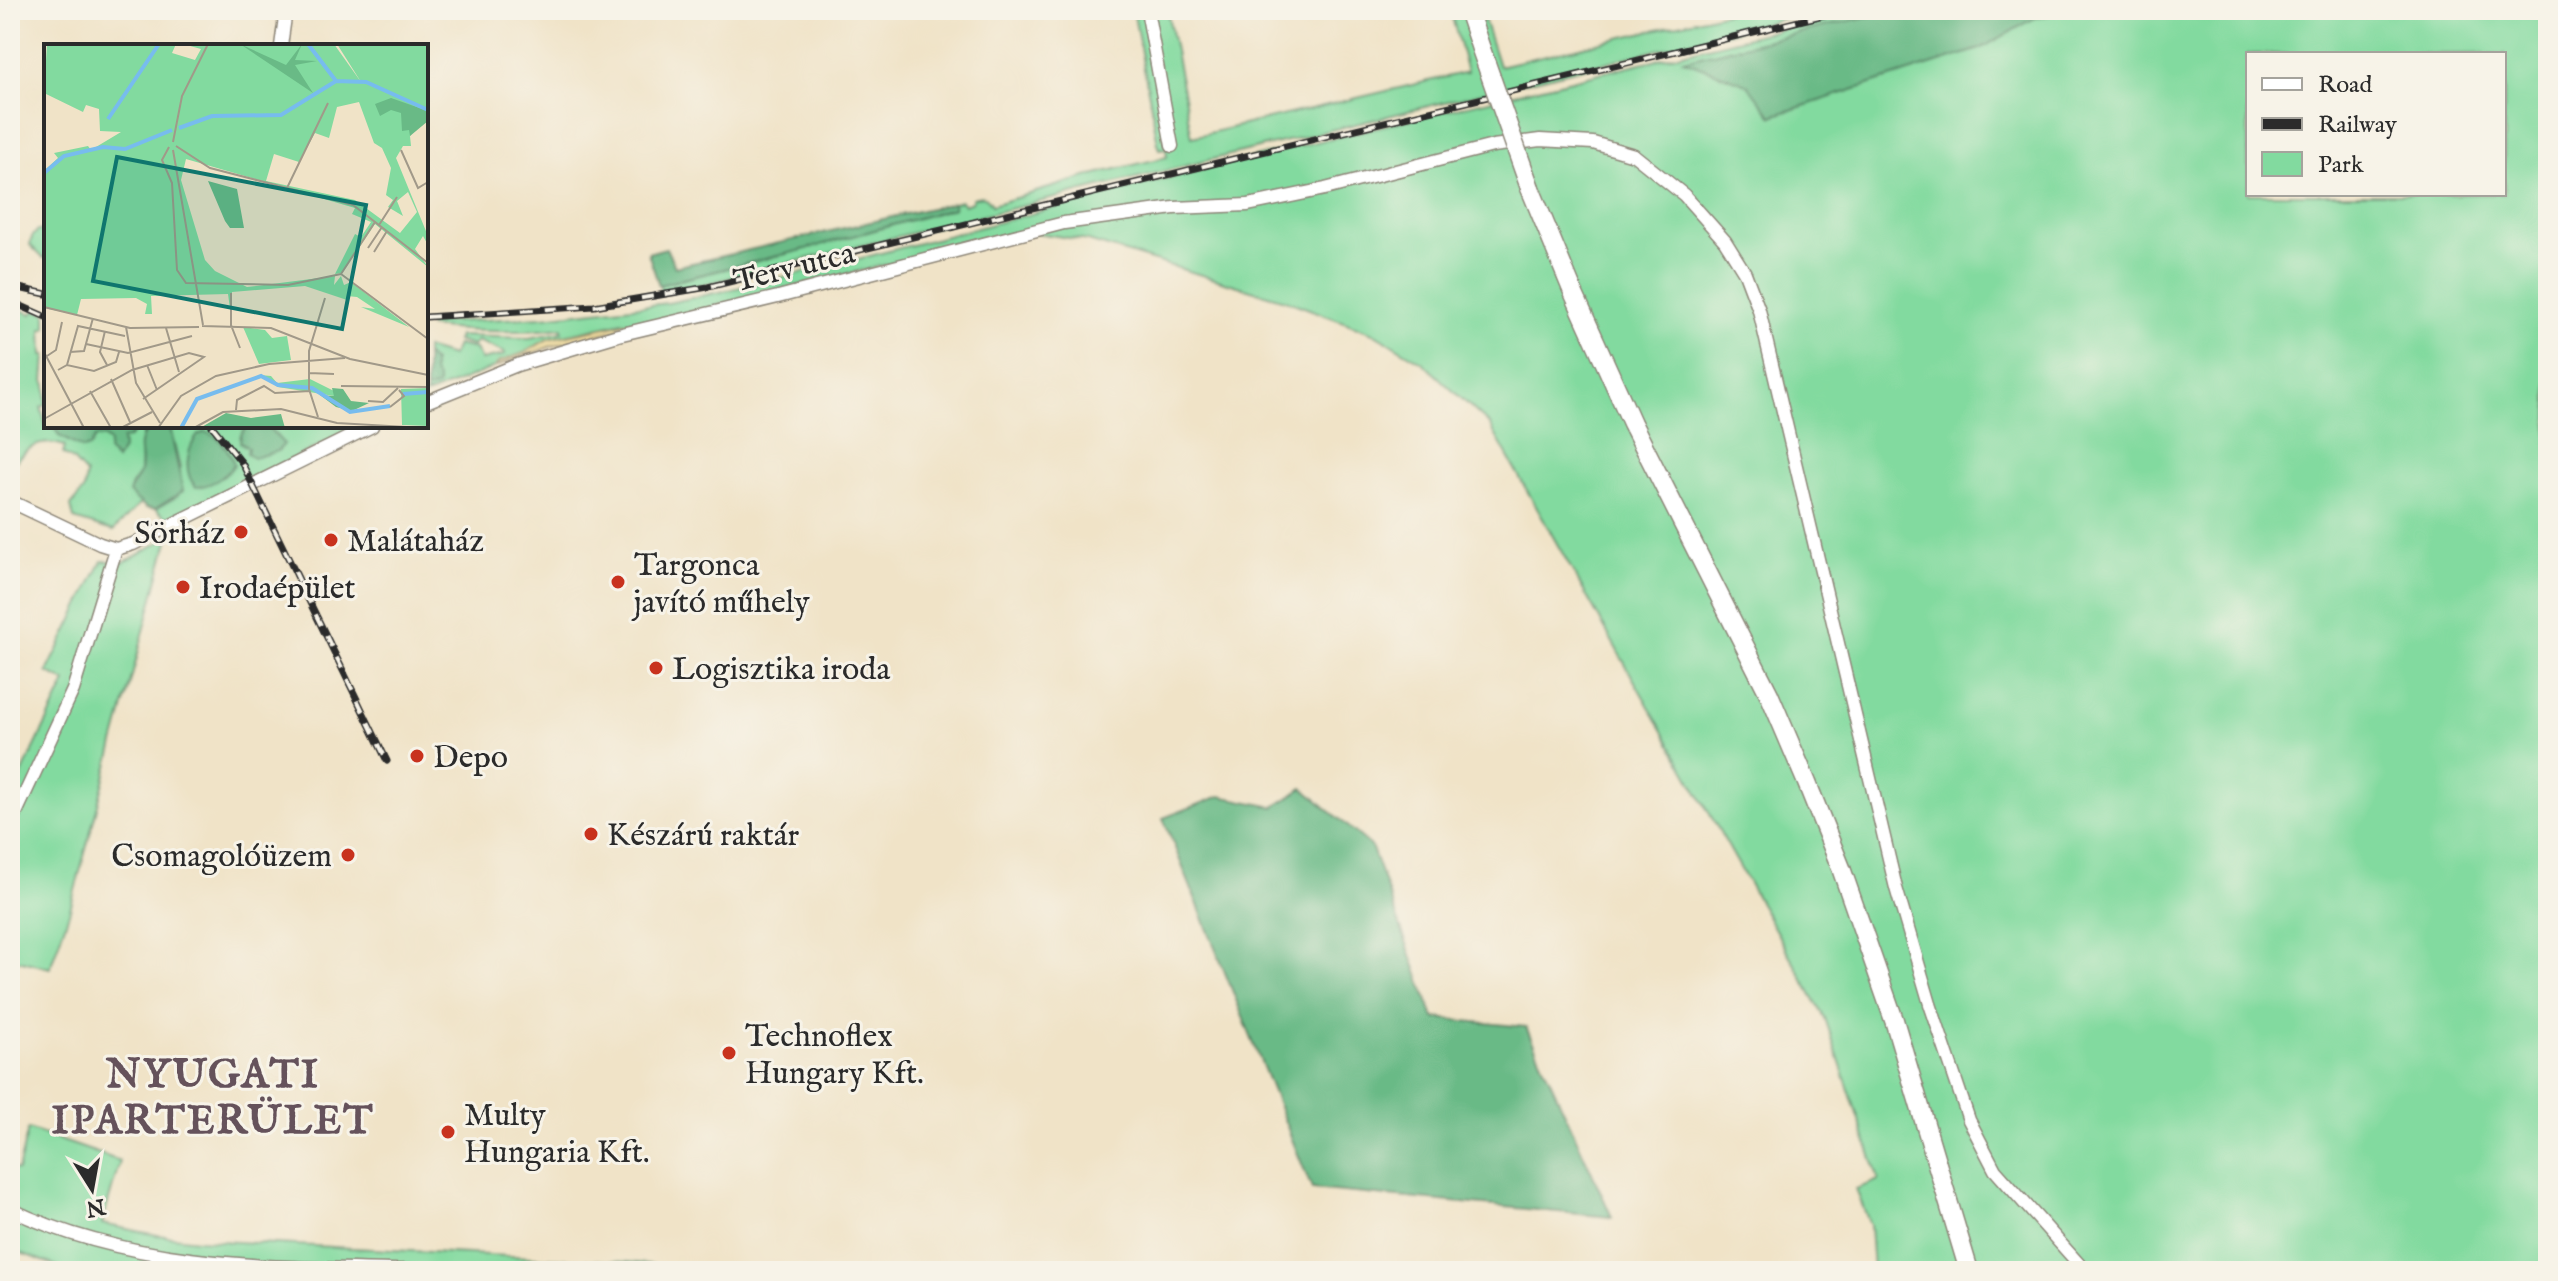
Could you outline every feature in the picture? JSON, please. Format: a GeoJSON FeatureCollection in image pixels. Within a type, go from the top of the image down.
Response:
{"type":"FeatureCollection","features":[{"type":"Feature","properties":{"kind":"main road"},"geometry":{"type":"LineString","coordinates":[[1468,10],[1530,188],[1573,292],[1632,423],[1769,694],[1841,868],[1894,1020],[1969,1271]]}},
{"type":"Feature","properties":{"kind":"street"},"geometry":{"type":"LineString","coordinates":[[281,44],[286,10]]}},
{"type":"Feature","properties":{"kind":"street"},"geometry":{"type":"LineString","coordinates":[[1147,10],[1172,146]]}},
{"type":"Feature","properties":{"kind":"street","name":"Terv utca"},"geometry":{"type":"LineString","coordinates":[[428,401],[517,365],[618,335],[1064,223],[1181,207],[1248,205],[1325,189],[1493,146],[1540,140],[1593,143],[1634,155],[1684,195],[1725,241],[1745,273],[1759,310],[1896,888],[1969,1120],[1995,1170],[2085,1271]]}},
{"type":"Feature","properties":{"kind":"street"},"geometry":{"type":"LineString","coordinates":[[10,501],[116,549],[133,544],[368,428]]}},
{"type":"Feature","properties":{"kind":"street"},"geometry":{"type":"LineString","coordinates":[[10,826],[73,690],[116,549]]}},
{"type":"Feature","properties":{"kind":"street"},"geometry":{"type":"LineString","coordinates":[[10,1209],[84,1238],[147,1253],[215,1261],[432,1271]]}},
{"type":"Feature","properties":{"kind":"green space"},"geometry":{"type":"Polygon","coordinates":[[[1133,10],[1167,10],[1192,137],[1467,72],[1450,10],[1481,10],[1499,66],[1739,10],[1819,10],[709,283],[661,292],[659,285],[954,208],[953,203],[961,201],[964,205],[972,202],[972,198],[982,196],[992,205],[1167,157],[1166,148],[1159,149],[1133,10]]]}},
{"type":"Feature","properties":{"kind":"green space"},"geometry":{"type":"Polygon","coordinates":[[[1860,10],[2548,10],[2548,1271],[1873,1271],[1870,1225],[1856,1189],[1879,1180],[1825,1018],[1490,425],[1422,362],[1373,333],[1288,301],[1088,241],[1025,231],[657,320],[623,322],[548,339],[495,367],[428,394],[428,349],[452,356],[457,345],[475,349],[481,360],[505,353],[477,341],[473,346],[457,341],[459,336],[529,338],[562,332],[562,328],[462,330],[429,327],[429,323],[542,317],[668,303],[843,263],[1172,177],[1860,10]]]}},
{"type":"Feature","properties":{"kind":"green space"},"geometry":{"type":"Polygon","coordinates":[[[1895,10],[2071,10],[2035,18],[1980,49],[1772,116],[1747,84],[1683,60],[1895,10]]]}},
{"type":"Feature","properties":{"kind":"green space"},"geometry":{"type":"Polygon","coordinates":[[[953,203],[954,208],[659,285],[648,253],[666,248],[675,267],[953,203]]]}},
{"type":"Feature","properties":{"kind":"green space"},"geometry":{"type":"Polygon","coordinates":[[[38,230],[44,232],[44,258],[30,245],[38,230]]]}},
{"type":"Feature","properties":{"kind":"green space"},"geometry":{"type":"Polygon","coordinates":[[[10,306],[32,314],[35,310],[44,312],[44,406],[41,407],[44,428],[60,428],[103,437],[109,442],[122,439],[130,428],[149,428],[142,434],[140,472],[131,486],[141,503],[113,531],[74,519],[71,506],[84,489],[86,474],[63,454],[65,446],[48,443],[33,447],[20,456],[10,470],[10,347],[14,347],[15,312],[10,306]]]}},
{"type":"Feature","properties":{"kind":"green space"},"geometry":{"type":"Polygon","coordinates":[[[428,357],[433,362],[438,386],[428,389],[428,357]]]}},
{"type":"Feature","properties":{"kind":"green space"},"geometry":{"type":"Polygon","coordinates":[[[55,428],[132,428],[133,432],[129,438],[122,439],[123,449],[116,460],[108,451],[109,442],[103,437],[95,438],[90,447],[83,449],[59,436],[55,428]]]}},
{"type":"Feature","properties":{"kind":"green space"},"geometry":{"type":"Polygon","coordinates":[[[149,428],[170,428],[183,491],[155,509],[146,508],[129,493],[141,468],[140,444],[149,428]]]}},
{"type":"Feature","properties":{"kind":"green space"},"geometry":{"type":"Polygon","coordinates":[[[170,428],[245,428],[241,435],[261,428],[355,428],[168,518],[155,509],[178,496],[180,468],[170,428]]]}},
{"type":"Feature","properties":{"kind":"green space"},"geometry":{"type":"Polygon","coordinates":[[[245,428],[269,428],[284,444],[278,451],[253,458],[247,453],[248,448],[240,442],[245,428]]]}},
{"type":"Feature","properties":{"kind":"green space"},"geometry":{"type":"Polygon","coordinates":[[[205,432],[224,444],[234,464],[218,480],[196,487],[189,475],[189,454],[198,435],[205,432]]]}},
{"type":"Feature","properties":{"kind":"green space"},"geometry":{"type":"Polygon","coordinates":[[[169,537],[69,913],[50,968],[10,958],[10,799],[66,682],[47,672],[102,561],[124,562],[169,537]]]}},
{"type":"Feature","properties":{"kind":"green space"},"geometry":{"type":"Polygon","coordinates":[[[1303,788],[1371,846],[1434,1018],[1526,1027],[1612,1217],[1312,1189],[1163,818],[1220,796],[1274,807],[1303,788]]]}},
{"type":"Feature","properties":{"kind":"green space"},"geometry":{"type":"Polygon","coordinates":[[[28,1129],[120,1161],[102,1224],[198,1240],[627,1262],[714,1271],[70,1271],[10,1249],[15,1226],[10,1223],[10,1168],[18,1170],[28,1129]]]}},
{"type":"Feature","properties":{"kind":"sand"},"geometry":{"type":"Polygon","coordinates":[[[640,320],[657,320],[552,346],[495,367],[499,362],[524,353],[548,339],[640,320]]]}},
{"type":"Feature","properties":{"kind":"railway"},"geometry":{"type":"LineString","coordinates":[[428,317],[594,306],[708,287],[1844,10]]}},
{"type":"Feature","properties":{"kind":"railway"},"geometry":{"type":"LineString","coordinates":[[10,286],[44,294]]}},
{"type":"Feature","properties":{"kind":"railway"},"geometry":{"type":"LineString","coordinates":[[10,301],[44,316]]}},
{"type":"Feature","properties":{"kind":"railway"},"geometry":{"type":"LineString","coordinates":[[214,428],[242,463],[387,761]]}},
{"type":"Feature","properties":{"kind":"place","name":"Sörház"},"geometry":{"type":"Point","coordinates":[241,532]}},
{"type":"Feature","properties":{"kind":"place","name":"Malátaház"},"geometry":{"type":"Point","coordinates":[331,540]}},
{"type":"Feature","properties":{"kind":"place","name":"Targonca javító műhely"},"geometry":{"type":"Point","coordinates":[618,582]}},
{"type":"Feature","properties":{"kind":"place","name":"Irodaépület"},"geometry":{"type":"Point","coordinates":[183,587]}},
{"type":"Feature","properties":{"kind":"place","name":"Logisztika iroda"},"geometry":{"type":"Point","coordinates":[656,668]}},
{"type":"Feature","properties":{"kind":"place","name":"Depo"},"geometry":{"type":"Point","coordinates":[417,756]}},
{"type":"Feature","properties":{"kind":"place","name":"Készárú raktár"},"geometry":{"type":"Point","coordinates":[591,834]}},
{"type":"Feature","properties":{"kind":"place","name":"Csomagolóüzem"},"geometry":{"type":"Point","coordinates":[348,855]}},
{"type":"Feature","properties":{"kind":"place","name":"Technoflex Hungary Kft."},"geometry":{"type":"Point","coordinates":[729,1053]}},
{"type":"Feature","properties":{"kind":"place","name":"Multy Hungaria Kft."},"geometry":{"type":"Point","coordinates":[448,1132]}},
{"type":"Feature","properties":{"kind":"district","name":"NYUGATI IPARTERÜLET"},"geometry":{"type":"Point","coordinates":[213,1096]}}]}
